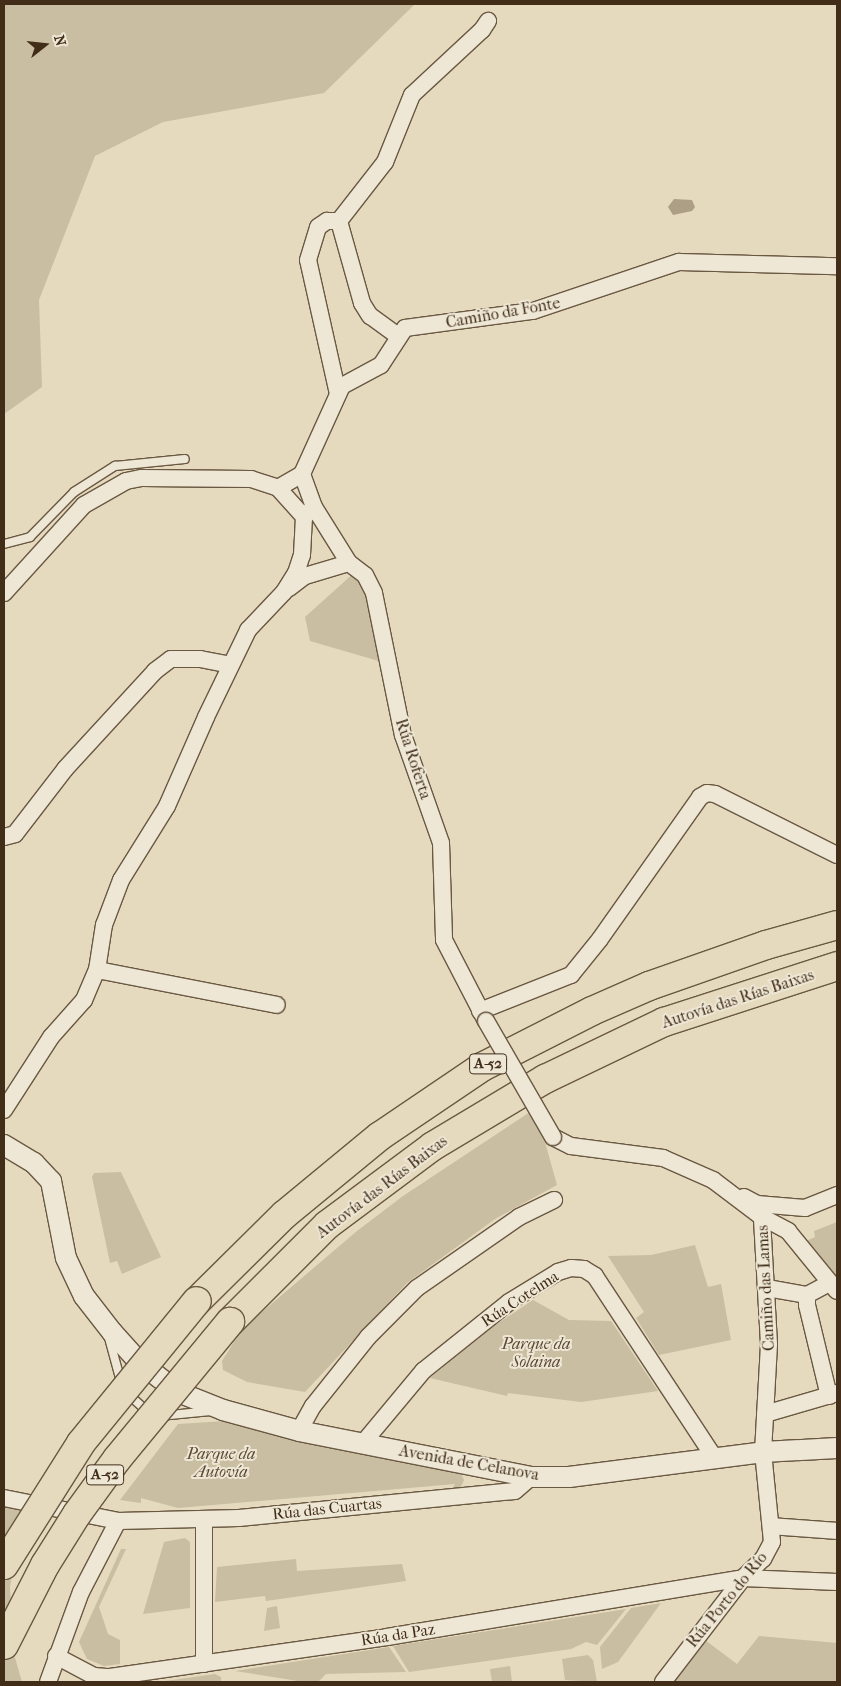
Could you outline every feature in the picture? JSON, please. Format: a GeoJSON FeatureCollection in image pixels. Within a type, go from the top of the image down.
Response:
{"type":"FeatureCollection","features":[{"type":"Feature","properties":{"kind":"highway","name":"A-52"},"geometry":{"type":"LineString","coordinates":[[4,1565],[81,1443],[197,1301],[299,1203],[380,1136],[482,1067],[592,1010],[649,986],[766,945],[837,925]]}},
{"type":"Feature","properties":{"kind":"highway","name":"Autovía das Rías Baixas"},"geometry":{"type":"LineString","coordinates":[[4,1645],[45,1566],[77,1514],[117,1460],[230,1322],[327,1225],[433,1146],[545,1079],[664,1022],[837,966]]}},
{"type":"Feature","properties":{"kind":"street"},"geometry":{"type":"LineString","coordinates":[[339,221],[385,162],[412,95],[488,21]]}},
{"type":"Feature","properties":{"kind":"street"},"geometry":{"type":"LineString","coordinates":[[338,394],[308,260],[318,227],[327,221],[339,221]]}},
{"type":"Feature","properties":{"kind":"street"},"geometry":{"type":"LineString","coordinates":[[278,488],[302,474],[327,424],[338,394],[348,382],[381,365],[398,336],[370,316],[362,303],[339,221]]}},
{"type":"Feature","properties":{"kind":"street","name":"Camiño da Fonte"},"geometry":{"type":"LineString","coordinates":[[398,336],[405,328],[416,325],[454,323],[533,311],[679,262],[837,266]]}},
{"type":"Feature","properties":{"kind":"street"},"geometry":{"type":"LineString","coordinates":[[284,592],[296,572],[302,555],[309,512],[302,474]]}},
{"type":"Feature","properties":{"kind":"street"},"geometry":{"type":"LineString","coordinates":[[4,593],[84,505],[108,489],[142,478],[251,479],[278,488],[309,512]]}},
{"type":"Feature","properties":{"kind":"street","name":"Rúa Roferta"},"geometry":{"type":"LineString","coordinates":[[309,512],[349,563],[365,575],[374,593],[402,735],[441,843],[444,940],[483,1016]]}},
{"type":"Feature","properties":{"kind":"street"},"geometry":{"type":"LineString","coordinates":[[4,1110],[50,1037],[84,1000],[97,970],[104,925],[121,880],[167,806],[230,665],[248,630],[284,592],[305,576],[349,563]]}},
{"type":"Feature","properties":{"kind":"street"},"geometry":{"type":"LineString","coordinates":[[4,837],[15,834],[65,769],[156,671],[170,660],[200,659],[230,665]]}},
{"type":"Feature","properties":{"kind":"street"},"geometry":{"type":"LineString","coordinates":[[483,1016],[571,975],[600,940],[700,797],[707,793],[837,855]]}},
{"type":"Feature","properties":{"kind":"street"},"geometry":{"type":"LineString","coordinates":[[97,970],[277,1005]]}},
{"type":"Feature","properties":{"kind":"street","name":"Camiño das Lamas"},"geometry":{"type":"LineString","coordinates":[[483,1016],[553,1137],[571,1146],[663,1158],[727,1187],[762,1217],[769,1344],[763,1452]]}},
{"type":"Feature","properties":{"kind":"street","name":"Avenida de Celanova"},"geometry":{"type":"LineString","coordinates":[[4,1145],[34,1163],[51,1181],[66,1258],[84,1296],[105,1323],[138,1362],[178,1392],[223,1410],[299,1431],[531,1477],[568,1477],[714,1460],[763,1452],[837,1448]]}},
{"type":"Feature","properties":{"kind":"street"},"geometry":{"type":"LineString","coordinates":[[727,1187],[757,1204],[796,1208],[815,1206],[837,1195]]}},
{"type":"Feature","properties":{"kind":"street"},"geometry":{"type":"LineString","coordinates":[[299,1431],[313,1406],[368,1337],[418,1288],[519,1216],[554,1200]]}},
{"type":"Feature","properties":{"kind":"street"},"geometry":{"type":"LineString","coordinates":[[762,1217],[788,1231],[834,1287],[807,1295],[767,1288]]}},
{"type":"Feature","properties":{"kind":"street","name":"Rúa Cotelma"},"geometry":{"type":"LineString","coordinates":[[363,1444],[423,1371],[509,1302],[558,1272],[571,1268],[584,1269],[595,1276],[714,1460]]}},
{"type":"Feature","properties":{"kind":"street"},"geometry":{"type":"LineString","coordinates":[[765,1414],[833,1395],[809,1320],[807,1295]]}},
{"type":"Feature","properties":{"kind":"street","name":"Rúa Porto do Río"},"geometry":{"type":"LineString","coordinates":[[662,1682],[743,1578],[763,1559],[772,1542],[763,1452]]}},
{"type":"Feature","properties":{"kind":"street","name":"Rúa das Cuartas"},"geometry":{"type":"LineString","coordinates":[[4,1498],[118,1521],[204,1520],[515,1491],[531,1477]]}},
{"type":"Feature","properties":{"kind":"street"},"geometry":{"type":"LineString","coordinates":[[204,1520],[204,1664]]}},
{"type":"Feature","properties":{"kind":"street"},"geometry":{"type":"LineString","coordinates":[[48,1682],[81,1592],[118,1521]]}},
{"type":"Feature","properties":{"kind":"street"},"geometry":{"type":"LineString","coordinates":[[771,1526],[837,1531]]}},
{"type":"Feature","properties":{"kind":"street","name":"Rúa da Paz"},"geometry":{"type":"LineString","coordinates":[[56,1656],[94,1676],[110,1678],[743,1578],[837,1582]]}},
{"type":"Feature","properties":{"kind":"street"},"geometry":{"type":"LineString","coordinates":[[687,1587],[704,1591],[712,1598],[715,1608],[710,1620]]}},
{"type":"Feature","properties":{"kind":"lane"},"geometry":{"type":"LineString","coordinates":[[4,544],[30,537],[74,492],[115,466],[185,459]]}},
{"type":"Feature","properties":{"kind":"lane"},"geometry":{"type":"LineString","coordinates":[[105,1323],[122,1384],[131,1398],[149,1413],[175,1416],[223,1410]]}},
{"type":"Feature","properties":{"kind":"green space"},"geometry":{"type":"Polygon","coordinates":[[[4,4],[415,4],[324,93],[163,122],[95,156],[39,300],[42,387],[4,414],[4,4]]]}},
{"type":"Feature","properties":{"kind":"green space"},"geometry":{"type":"Polygon","coordinates":[[[355,572],[362,581],[377,626],[382,662],[310,641],[305,617],[355,572]]]}},
{"type":"Feature","properties":{"kind":"green space"},"geometry":{"type":"Polygon","coordinates":[[[530,1112],[543,1135],[557,1185],[495,1219],[407,1283],[305,1392],[247,1382],[223,1370],[222,1361],[242,1329],[357,1231],[403,1196],[530,1112]]]}},
{"type":"Feature","properties":{"kind":"green space"},"geometry":{"type":"Polygon","coordinates":[[[121,1172],[161,1257],[122,1274],[117,1261],[110,1263],[92,1177],[94,1173],[121,1172]]]}},
{"type":"Feature","properties":{"kind":"green space"},"geometry":{"type":"Polygon","coordinates":[[[837,1222],[837,1274],[831,1276],[804,1242],[815,1237],[814,1231],[837,1222]]]}},
{"type":"Feature","properties":{"kind":"green space"},"geometry":{"type":"Polygon","coordinates":[[[695,1245],[708,1287],[721,1284],[731,1340],[659,1355],[636,1318],[644,1312],[608,1256],[651,1255],[695,1245]]]}},
{"type":"Feature","properties":{"kind":"green space","name":"Parque da Solaina"},"geometry":{"type":"Polygon","coordinates":[[[533,1300],[569,1320],[611,1321],[658,1391],[581,1402],[508,1393],[507,1396],[430,1378],[494,1326],[533,1300]]]}},
{"type":"Feature","properties":{"kind":"green space","name":"Parque da Autovía"},"geometry":{"type":"Polygon","coordinates":[[[226,1421],[459,1470],[464,1480],[461,1487],[452,1489],[455,1484],[178,1508],[141,1498],[141,1503],[120,1500],[178,1424],[226,1421]]]}},
{"type":"Feature","properties":{"kind":"green space"},"geometry":{"type":"Polygon","coordinates":[[[4,1493],[23,1511],[10,1587],[14,1654],[22,1682],[4,1682],[4,1493]]]}},
{"type":"Feature","properties":{"kind":"green space"},"geometry":{"type":"Polygon","coordinates":[[[185,1538],[190,1542],[190,1608],[143,1614],[164,1542],[185,1538]]]}},
{"type":"Feature","properties":{"kind":"green space"},"geometry":{"type":"Polygon","coordinates":[[[121,1549],[126,1549],[99,1607],[108,1634],[120,1640],[120,1664],[104,1666],[87,1659],[79,1642],[121,1549]]]}},
{"type":"Feature","properties":{"kind":"green space"},"geometry":{"type":"Polygon","coordinates":[[[296,1559],[297,1571],[402,1564],[406,1581],[266,1601],[265,1596],[215,1602],[217,1567],[296,1559]]]}},
{"type":"Feature","properties":{"kind":"green space"},"geometry":{"type":"Polygon","coordinates":[[[661,1603],[618,1662],[602,1669],[600,1647],[631,1608],[661,1603]]]}},
{"type":"Feature","properties":{"kind":"green space"},"geometry":{"type":"Polygon","coordinates":[[[277,1606],[280,1628],[264,1631],[267,1608],[277,1606]]]}},
{"type":"Feature","properties":{"kind":"green space"},"geometry":{"type":"Polygon","coordinates":[[[626,1609],[597,1645],[586,1642],[571,1649],[409,1672],[393,1646],[626,1609]]]}},
{"type":"Feature","properties":{"kind":"green space"},"geometry":{"type":"Polygon","coordinates":[[[759,1636],[837,1643],[837,1682],[673,1682],[705,1640],[737,1664],[759,1636]]]}},
{"type":"Feature","properties":{"kind":"green space"},"geometry":{"type":"Polygon","coordinates":[[[389,1647],[406,1672],[326,1674],[319,1681],[304,1682],[235,1671],[389,1647]]]}},
{"type":"Feature","properties":{"kind":"green space"},"geometry":{"type":"Polygon","coordinates":[[[588,1655],[593,1660],[597,1682],[565,1680],[562,1659],[588,1655]]]}},
{"type":"Feature","properties":{"kind":"green space"},"geometry":{"type":"Polygon","coordinates":[[[510,1666],[512,1682],[492,1682],[490,1669],[510,1666]]]}},
{"type":"Feature","properties":{"kind":"green space"},"geometry":{"type":"Polygon","coordinates":[[[215,1674],[221,1677],[221,1682],[158,1682],[215,1674]]]}},
{"type":"Feature","properties":{"kind":"shaded area"},"geometry":{"type":"Polygon","coordinates":[[[674,199],[692,200],[695,207],[692,211],[673,215],[668,207],[674,199]]]}}]}
